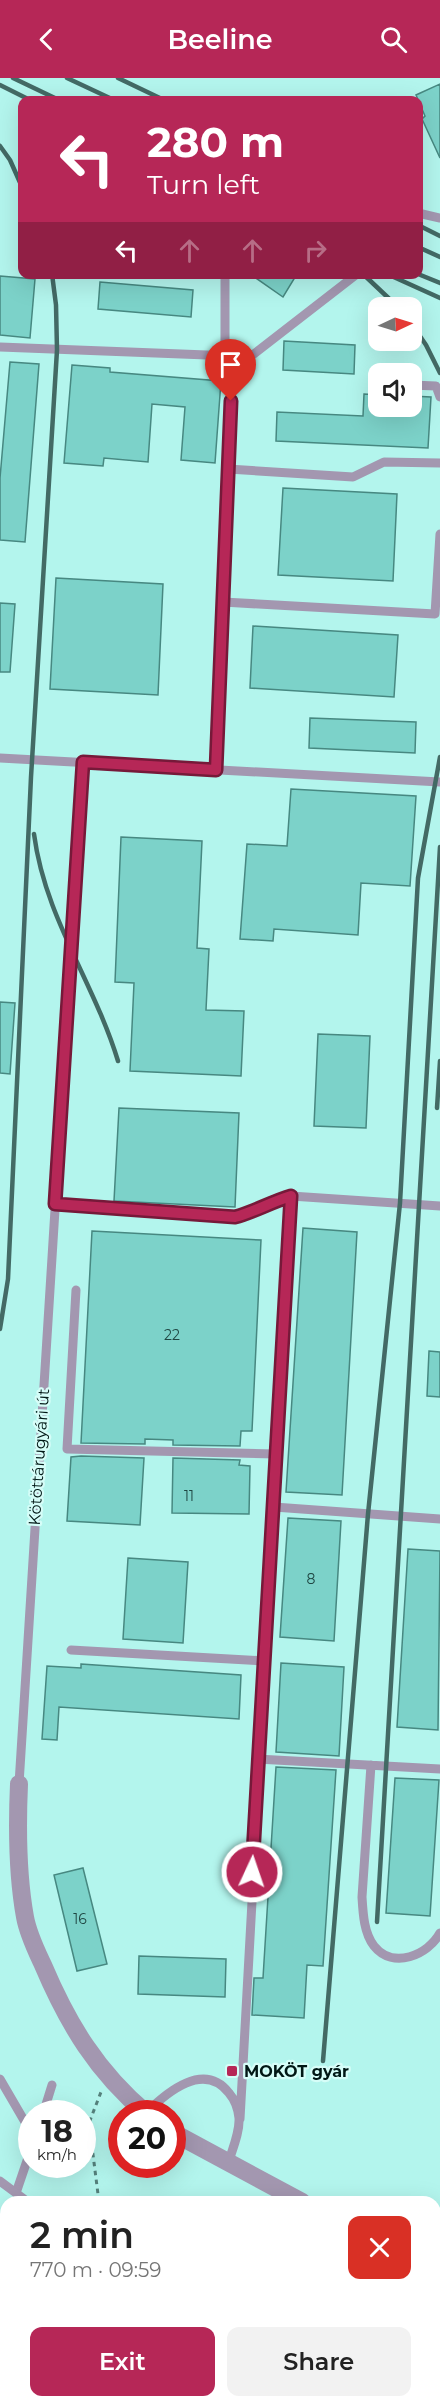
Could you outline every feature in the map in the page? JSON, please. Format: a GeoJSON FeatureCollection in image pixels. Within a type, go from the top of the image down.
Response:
{"type":"FeatureCollection","features":[{"type":"Feature","properties":{"kind":"street","name":"Kötöttárugyári út"},"geometry":{"type":"LineString","coordinates":[[19,1784],[17,1841],[26,1920],[56,1995],[83,2044],[103,2072],[131,2100]]}},
{"type":"Feature","properties":{"kind":"street"},"geometry":{"type":"LineString","coordinates":[[186,2140],[290,2196]]}},
{"type":"Feature","properties":{"kind":"lane"},"geometry":{"type":"LineString","coordinates":[[423,214],[440,218]]}},
{"type":"Feature","properties":{"kind":"lane"},"geometry":{"type":"LineString","coordinates":[[216,770],[228,469],[229,356],[225,279]]}},
{"type":"Feature","properties":{"kind":"lane"},"geometry":{"type":"LineString","coordinates":[[0,347],[250,357],[351,279]]}},
{"type":"Feature","properties":{"kind":"lane"},"geometry":{"type":"LineString","coordinates":[[422,385],[436,386],[440,397]]}},
{"type":"Feature","properties":{"kind":"lane"},"geometry":{"type":"LineString","coordinates":[[228,469],[353,477],[384,462],[440,463]]}},
{"type":"Feature","properties":{"kind":"lane"},"geometry":{"type":"LineString","coordinates":[[223,602],[435,614],[440,534]]}},
{"type":"Feature","properties":{"kind":"lane"},"geometry":{"type":"LineString","coordinates":[[0,759],[440,782]]}},
{"type":"Feature","properties":{"kind":"lane","name":"Kötöttárugyári út"},"geometry":{"type":"LineString","coordinates":[[19,1784],[83,762]]}},
{"type":"Feature","properties":{"kind":"lane"},"geometry":{"type":"LineString","coordinates":[[228,2164],[240,2120],[257,1759],[265,1661],[291,1196]]}},
{"type":"Feature","properties":{"kind":"lane"},"geometry":{"type":"LineString","coordinates":[[55,1204],[235,1217],[291,1196],[440,1206]]}},
{"type":"Feature","properties":{"kind":"lane"},"geometry":{"type":"LineString","coordinates":[[76,1290],[67,1449],[276,1454]]}},
{"type":"Feature","properties":{"kind":"lane"},"geometry":{"type":"LineString","coordinates":[[273,1507],[440,1519]]}},
{"type":"Feature","properties":{"kind":"lane"},"geometry":{"type":"LineString","coordinates":[[71,1650],[265,1661]]}},
{"type":"Feature","properties":{"kind":"lane"},"geometry":{"type":"LineString","coordinates":[[257,1759],[440,1769]]}},
{"type":"Feature","properties":{"kind":"lane"},"geometry":{"type":"LineString","coordinates":[[371,1765],[362,1897],[363,1915],[369,1936],[373,1945],[382,1954],[403,1959],[426,1950],[435,1942],[440,1933]]}},
{"type":"Feature","properties":{"kind":"lane"},"geometry":{"type":"LineString","coordinates":[[0,2079],[18,2110]]}},
{"type":"Feature","properties":{"kind":"lane"},"geometry":{"type":"LineString","coordinates":[[158,2100],[180,2085],[194,2079],[208,2079],[224,2086],[235,2100],[240,2120]]}},
{"type":"Feature","properties":{"kind":"lane"},"geometry":{"type":"LineString","coordinates":[[47,2100],[52,2085]]}},
{"type":"Feature","properties":{"kind":"lane"},"geometry":{"type":"LineString","coordinates":[[16,2193],[21,2178]]}},
{"type":"Feature","properties":{"kind":"lane"},"geometry":{"type":"LineString","coordinates":[[0,2181],[20,2196]]}},
{"type":"Feature","properties":{"kind":"path"},"geometry":{"type":"LineString","coordinates":[[98,2196],[89,2123],[102,2088],[103,2072]]}},
{"type":"Feature","properties":{"kind":"building"},"geometry":{"type":"Polygon","coordinates":[[[440,84],[440,158],[423,121],[425,116],[423,96],[416,95],[440,84]]]}},
{"type":"Feature","properties":{"kind":"building"},"geometry":{"type":"Polygon","coordinates":[[[0,276],[35,279],[30,338],[0,335],[0,276]]]}},
{"type":"Feature","properties":{"kind":"building"},"geometry":{"type":"Polygon","coordinates":[[[257,279],[294,279],[283,297],[257,279]]]}},
{"type":"Feature","properties":{"kind":"building"},"geometry":{"type":"Polygon","coordinates":[[[100,282],[193,290],[191,317],[98,309],[100,282]]]}},
{"type":"Feature","properties":{"kind":"building"},"geometry":{"type":"Polygon","coordinates":[[[284,341],[355,345],[354,374],[283,370],[284,341]]]}},
{"type":"Feature","properties":{"kind":"building"},"geometry":{"type":"Polygon","coordinates":[[[10,362],[39,364],[25,542],[0,540],[0,478],[10,362]]]}},
{"type":"Feature","properties":{"kind":"building"},"geometry":{"type":"Polygon","coordinates":[[[72,365],[110,368],[110,372],[221,381],[215,463],[181,460],[185,407],[152,404],[148,462],[104,458],[103,466],[64,463],[72,365]]]}},
{"type":"Feature","properties":{"kind":"building"},"geometry":{"type":"Polygon","coordinates":[[[364,394],[368,394],[368,417],[422,417],[422,397],[431,397],[428,448],[276,441],[277,412],[363,416],[364,394]]]}},
{"type":"Feature","properties":{"kind":"building"},"geometry":{"type":"Polygon","coordinates":[[[283,488],[397,494],[393,581],[278,575],[283,488]]]}},
{"type":"Feature","properties":{"kind":"building"},"geometry":{"type":"Polygon","coordinates":[[[56,578],[163,584],[158,695],[50,689],[56,578]]]}},
{"type":"Feature","properties":{"kind":"building"},"geometry":{"type":"Polygon","coordinates":[[[0,603],[15,604],[10,672],[0,672],[0,603]]]}},
{"type":"Feature","properties":{"kind":"building"},"geometry":{"type":"Polygon","coordinates":[[[253,626],[398,635],[394,697],[250,688],[253,626]]]}},
{"type":"Feature","properties":{"kind":"building"},"geometry":{"type":"Polygon","coordinates":[[[310,718],[416,722],[415,753],[309,748],[310,718]]]}},
{"type":"Feature","properties":{"kind":"building"},"geometry":{"type":"Polygon","coordinates":[[[291,789],[416,796],[410,886],[361,883],[358,935],[274,929],[273,941],[240,939],[247,844],[287,846],[291,789]]]}},
{"type":"Feature","properties":{"kind":"building"},"geometry":{"type":"Polygon","coordinates":[[[121,837],[202,841],[197,948],[209,949],[206,1010],[244,1011],[241,1076],[130,1071],[134,983],[115,982],[121,837]]]}},
{"type":"Feature","properties":{"kind":"building"},"geometry":{"type":"Polygon","coordinates":[[[0,1002],[15,1003],[10,1074],[0,1073],[0,1002]]]}},
{"type":"Feature","properties":{"kind":"building"},"geometry":{"type":"Polygon","coordinates":[[[318,1034],[370,1036],[366,1128],[314,1126],[318,1034]]]}},
{"type":"Feature","properties":{"kind":"building"},"geometry":{"type":"Polygon","coordinates":[[[119,1108],[239,1113],[235,1207],[114,1201],[119,1108]]]}},
{"type":"Feature","properties":{"kind":"building"},"geometry":{"type":"Polygon","coordinates":[[[303,1228],[357,1232],[342,1495],[286,1492],[303,1228]]]}},
{"type":"Feature","properties":{"kind":"building"},"geometry":{"type":"Polygon","coordinates":[[[92,1231],[261,1240],[252,1431],[241,1431],[240,1446],[173,1445],[173,1440],[145,1439],[145,1444],[81,1443],[92,1231]]]}},
{"type":"Feature","properties":{"kind":"building"},"geometry":{"type":"Polygon","coordinates":[[[429,1351],[440,1352],[440,1397],[427,1396],[429,1351]]]}},
{"type":"Feature","properties":{"kind":"building"},"geometry":{"type":"Polygon","coordinates":[[[71,1457],[144,1458],[140,1525],[67,1521],[71,1457]]]}},
{"type":"Feature","properties":{"kind":"building"},"geometry":{"type":"Polygon","coordinates":[[[173,1458],[240,1460],[239,1465],[250,1466],[249,1514],[172,1513],[173,1458]]]}},
{"type":"Feature","properties":{"kind":"building"},"geometry":{"type":"Polygon","coordinates":[[[288,1518],[341,1521],[334,1641],[280,1637],[288,1518]]]}},
{"type":"Feature","properties":{"kind":"building"},"geometry":{"type":"Polygon","coordinates":[[[408,1549],[440,1551],[438,1730],[397,1727],[408,1549]]]}},
{"type":"Feature","properties":{"kind":"building"},"geometry":{"type":"Polygon","coordinates":[[[128,1558],[188,1562],[183,1643],[123,1639],[128,1558]]]}},
{"type":"Feature","properties":{"kind":"building"},"geometry":{"type":"Polygon","coordinates":[[[281,1663],[344,1667],[339,1756],[276,1752],[281,1663]]]}},
{"type":"Feature","properties":{"kind":"building"},"geometry":{"type":"Polygon","coordinates":[[[81,1664],[241,1675],[239,1719],[59,1707],[57,1740],[42,1739],[47,1666],[81,1668],[81,1664]]]}},
{"type":"Feature","properties":{"kind":"building"},"geometry":{"type":"Polygon","coordinates":[[[276,1767],[336,1770],[323,1966],[307,1965],[304,2018],[252,2015],[254,1978],[263,1978],[276,1767]]]}},
{"type":"Feature","properties":{"kind":"building"},"geometry":{"type":"Polygon","coordinates":[[[395,1778],[439,1780],[430,1916],[386,1913],[395,1778]]]}},
{"type":"Feature","properties":{"kind":"building"},"geometry":{"type":"Polygon","coordinates":[[[83,1868],[107,1964],[77,1971],[54,1875],[83,1868]]]}},
{"type":"Feature","properties":{"kind":"building"},"geometry":{"type":"Polygon","coordinates":[[[139,1956],[226,1959],[225,1997],[138,1994],[139,1956]]]}},
{"type":"Feature","properties":{"kind":"railway"},"geometry":{"type":"LineString","coordinates":[[13,78],[51,96]]}},
{"type":"Feature","properties":{"kind":"railway"},"geometry":{"type":"LineString","coordinates":[[67,78],[105,96]]}},
{"type":"Feature","properties":{"kind":"railway"},"geometry":{"type":"LineString","coordinates":[[118,78],[156,96]]}},
{"type":"Feature","properties":{"kind":"railway"},"geometry":{"type":"LineString","coordinates":[[0,85],[22,96]]}},
{"type":"Feature","properties":{"kind":"railway"},"geometry":{"type":"LineString","coordinates":[[0,146],[10,160],[18,178]]}},
{"type":"Feature","properties":{"kind":"railway"},"geometry":{"type":"LineString","coordinates":[[423,228],[440,236]]}},
{"type":"Feature","properties":{"kind":"railway"},"geometry":{"type":"LineString","coordinates":[[423,249],[440,257]]}},
{"type":"Feature","properties":{"kind":"railway"},"geometry":{"type":"LineString","coordinates":[[423,276],[440,283]]}},
{"type":"Feature","properties":{"kind":"railway"},"geometry":{"type":"LineString","coordinates":[[0,1329],[8,1279],[31,777],[57,350],[53,279]]}},
{"type":"Feature","properties":{"kind":"railway"},"geometry":{"type":"LineString","coordinates":[[368,279],[387,297]]}},
{"type":"Feature","properties":{"kind":"railway"},"geometry":{"type":"LineString","coordinates":[[398,279],[440,298]]}},
{"type":"Feature","properties":{"kind":"railway"},"geometry":{"type":"LineString","coordinates":[[422,339],[440,373]]}},
{"type":"Feature","properties":{"kind":"railway"},"geometry":{"type":"LineString","coordinates":[[323,2061],[368,1514],[400,1203],[418,878],[440,757]]}},
{"type":"Feature","properties":{"kind":"railway"},"geometry":{"type":"LineString","coordinates":[[34,834],[48,894],[108,1032],[118,1061]]}},
{"type":"Feature","properties":{"kind":"railway"},"geometry":{"type":"LineString","coordinates":[[377,1922],[440,847]]}},
{"type":"Feature","properties":{"kind":"railway"},"geometry":{"type":"LineString","coordinates":[[437,1108],[440,1061]]}},
{"type":"Feature","properties":{"kind":"place","name":"MOKÖT gyár"},"geometry":{"type":"Point","coordinates":[232,2071]}},
{"type":"Feature","properties":{"kind":"route"},"geometry":{"type":"LineString","coordinates":[[231,401],[216,770],[83,762],[55,1204],[235,1217],[291,1196],[252,1872]]}}]}
